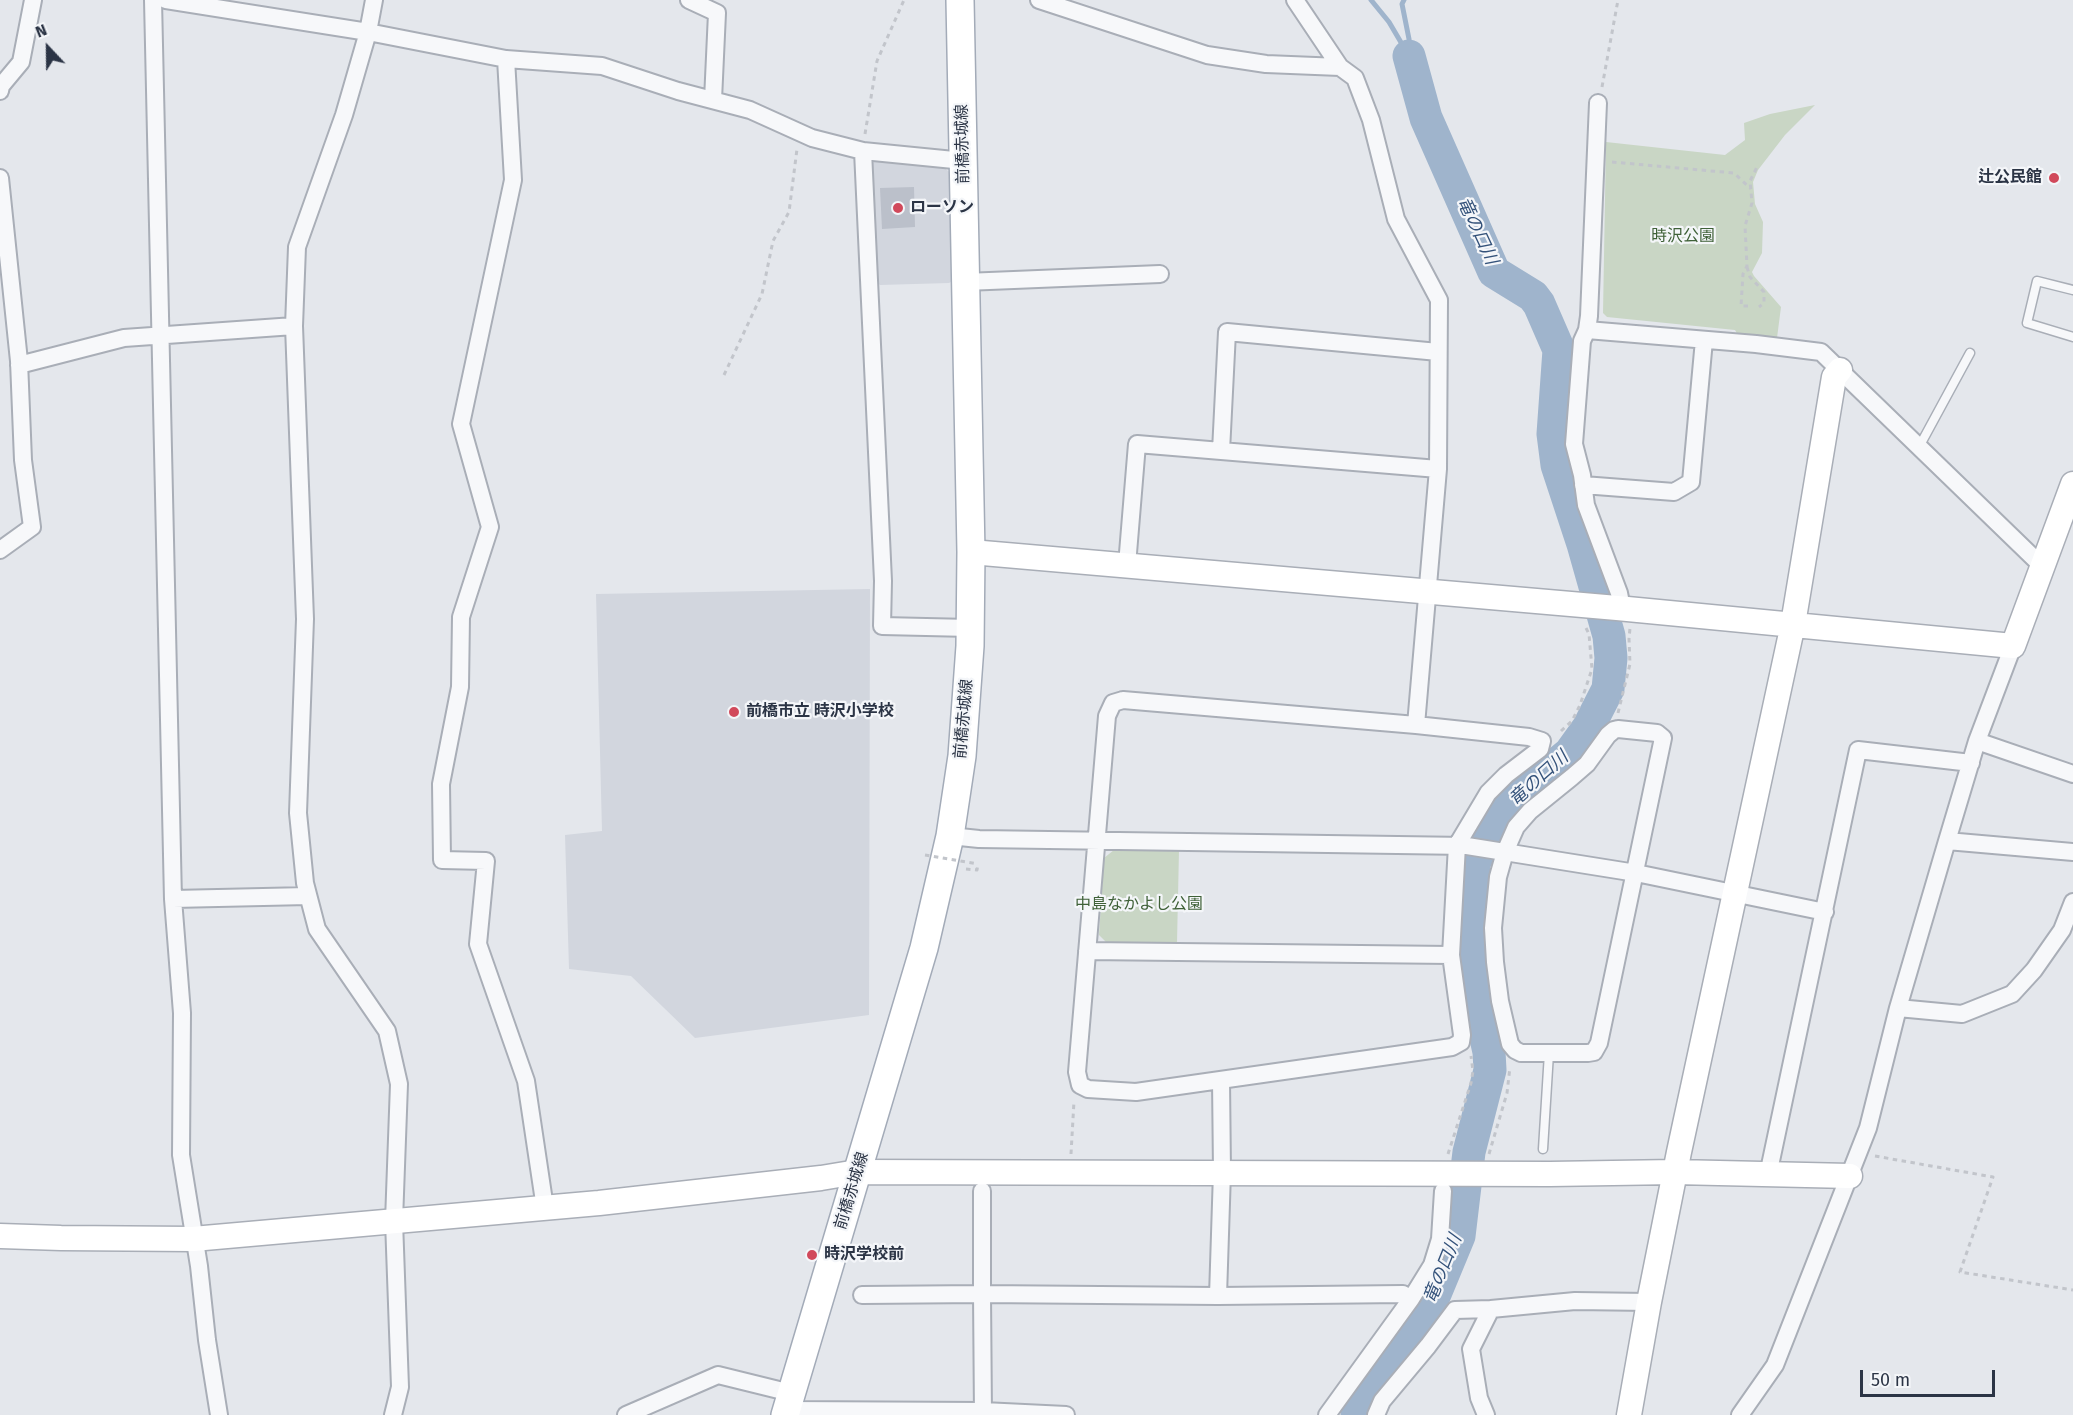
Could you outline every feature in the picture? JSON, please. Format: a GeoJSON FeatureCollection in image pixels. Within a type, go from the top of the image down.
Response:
{"type":"FeatureCollection","features":[{"type":"Feature","properties":{"kind":"main road","name":"前橋赤城線"},"geometry":{"type":"LineString","coordinates":[[788,1406],[924,948],[950,836],[962,756],[970,628],[971,552],[960,0]]}},
{"type":"Feature","properties":{"kind":"street"},"geometry":{"type":"LineString","coordinates":[[0,91],[1,86],[21,62],[33,0]]}},
{"type":"Feature","properties":{"kind":"street"},"geometry":{"type":"LineString","coordinates":[[153,0],[173,899],[182,1013],[181,1155],[219,1415]]}},
{"type":"Feature","properties":{"kind":"street"},"geometry":{"type":"LineString","coordinates":[[166,0],[368,32],[506,58],[603,66],[678,91],[750,110],[812,138],[863,151],[964,161]]}},
{"type":"Feature","properties":{"kind":"street"},"geometry":{"type":"LineString","coordinates":[[374,0],[368,32],[344,115],[297,247],[294,326],[305,619],[298,813],[305,883],[317,929],[387,1031],[399,1084],[394,1221],[400,1387],[393,1415]]}},
{"type":"Feature","properties":{"kind":"street"},"geometry":{"type":"LineString","coordinates":[[689,0],[717,13],[712,100]]}},
{"type":"Feature","properties":{"kind":"street"},"geometry":{"type":"LineString","coordinates":[[1039,0],[1207,55],[1266,64],[1340,67]]}},
{"type":"Feature","properties":{"kind":"street"},"geometry":{"type":"LineString","coordinates":[[1295,0],[1340,67],[1355,78],[1371,120],[1396,219],[1439,300],[1438,469],[1416,725]]}},
{"type":"Feature","properties":{"kind":"street"},"geometry":{"type":"LineString","coordinates":[[506,58],[513,180],[461,424],[490,527],[460,617],[460,687],[441,784],[442,860],[486,861],[478,944],[526,1081],[545,1208]]}},
{"type":"Feature","properties":{"kind":"street"},"geometry":{"type":"LineString","coordinates":[[1598,103],[1587,330],[1582,340],[1574,444],[1586,505],[1615,582],[1623,614]]}},
{"type":"Feature","properties":{"kind":"street"},"geometry":{"type":"LineString","coordinates":[[863,151],[883,581],[882,626],[970,628]]}},
{"type":"Feature","properties":{"kind":"street"},"geometry":{"type":"LineString","coordinates":[[0,178],[19,365],[23,460],[32,527],[0,550]]}},
{"type":"Feature","properties":{"kind":"street"},"geometry":{"type":"LineString","coordinates":[[964,282],[1160,274]]}},
{"type":"Feature","properties":{"kind":"street"},"geometry":{"type":"LineString","coordinates":[[19,365],[124,338],[294,326]]}},
{"type":"Feature","properties":{"kind":"street"},"geometry":{"type":"LineString","coordinates":[[1587,330],[1821,352],[2042,566]]}},
{"type":"Feature","properties":{"kind":"street"},"geometry":{"type":"LineString","coordinates":[[1221,451],[1227,332],[1438,352]]}},
{"type":"Feature","properties":{"kind":"street"},"geometry":{"type":"LineString","coordinates":[[1583,485],[1674,492],[1691,482],[1704,340]]}},
{"type":"Feature","properties":{"kind":"street"},"geometry":{"type":"LineString","coordinates":[[1629,1415],[1675,1172],[1793,624],[1834,377],[1840,370]]}},
{"type":"Feature","properties":{"kind":"street"},"geometry":{"type":"LineString","coordinates":[[1127,566],[1137,444],[1438,469]]}},
{"type":"Feature","properties":{"kind":"street"},"geometry":{"type":"LineString","coordinates":[[1740,1415],[1775,1365],[1868,1128],[1898,1008],[1977,741],[2073,484]]}},
{"type":"Feature","properties":{"kind":"street"},"geometry":{"type":"LineString","coordinates":[[971,552],[1427,592],[1584,613],[1793,624],[2013,646]]}},
{"type":"Feature","properties":{"kind":"street"},"geometry":{"type":"LineString","coordinates":[[1123,700],[1416,725],[1529,737],[1542,741],[1540,749],[1506,775],[1488,794],[1476,810],[1462,845],[1451,955],[1461,1042],[1452,1047],[1136,1092],[1088,1089],[1080,1085],[1077,1072],[1107,716],[1113,703],[1123,700]]}},
{"type":"Feature","properties":{"kind":"street"},"geometry":{"type":"LineString","coordinates":[[1614,730],[1657,733],[1663,738],[1636,873],[1597,1048],[1594,1052],[1521,1053],[1510,1044],[1500,1001],[1493,928],[1502,851],[1516,827],[1530,810],[1580,771],[1614,730]]}},
{"type":"Feature","properties":{"kind":"street"},"geometry":{"type":"LineString","coordinates":[[1977,741],[2073,774]]}},
{"type":"Feature","properties":{"kind":"street"},"geometry":{"type":"LineString","coordinates":[[1768,1175],[1858,750],[1971,763]]}},
{"type":"Feature","properties":{"kind":"street"},"geometry":{"type":"LineString","coordinates":[[950,836],[979,839],[1462,845],[1636,873],[1825,912]]}},
{"type":"Feature","properties":{"kind":"street"},"geometry":{"type":"LineString","coordinates":[[1947,841],[2073,852]]}},
{"type":"Feature","properties":{"kind":"street"},"geometry":{"type":"LineString","coordinates":[[173,899],[308,896]]}},
{"type":"Feature","properties":{"kind":"street"},"geometry":{"type":"LineString","coordinates":[[1898,1008],[1962,1014],[2012,994],[2034,970],[2062,930],[2073,902]]}},
{"type":"Feature","properties":{"kind":"street"},"geometry":{"type":"LineString","coordinates":[[1087,951],[1451,955]]}},
{"type":"Feature","properties":{"kind":"street"},"geometry":{"type":"LineString","coordinates":[[1218,1296],[1222,1172],[1221,1080]]}},
{"type":"Feature","properties":{"kind":"street"},"geometry":{"type":"LineString","coordinates":[[1327,1415],[1411,1299],[1432,1265],[1463,1171]]}},
{"type":"Feature","properties":{"kind":"street"},"geometry":{"type":"LineString","coordinates":[[0,1236],[193,1239],[545,1208],[857,1172],[1463,1171],[1850,1176]]}},
{"type":"Feature","properties":{"kind":"street"},"geometry":{"type":"LineString","coordinates":[[982,1191],[983,1413]]}},
{"type":"Feature","properties":{"kind":"street"},"geometry":{"type":"LineString","coordinates":[[862,1295],[1403,1294],[1411,1299]]}},
{"type":"Feature","properties":{"kind":"street"},"geometry":{"type":"LineString","coordinates":[[1376,1415],[1382,1401],[1455,1310],[1575,1301],[1649,1302]]}},
{"type":"Feature","properties":{"kind":"street"},"geometry":{"type":"LineString","coordinates":[[1486,1415],[1479,1398],[1471,1349],[1491,1309]]}},
{"type":"Feature","properties":{"kind":"street"},"geometry":{"type":"LineString","coordinates":[[626,1415],[718,1375],[788,1406],[1066,1415]]}},
{"type":"Feature","properties":{"kind":"lane"},"geometry":{"type":"LineString","coordinates":[[2073,290],[2037,281],[2027,323],[2073,337]]}},
{"type":"Feature","properties":{"kind":"lane"},"geometry":{"type":"LineString","coordinates":[[1919,447],[1970,353]]}},
{"type":"Feature","properties":{"kind":"lane"},"geometry":{"type":"LineString","coordinates":[[1544,1149],[1549,1053]]}},
{"type":"Feature","properties":{"kind":"path"},"geometry":{"type":"LineString","coordinates":[[863,151],[877,61],[904,0]]}},
{"type":"Feature","properties":{"kind":"path"},"geometry":{"type":"LineString","coordinates":[[1598,103],[1618,0]]}},
{"type":"Feature","properties":{"kind":"path"},"geometry":{"type":"LineString","coordinates":[[724,375],[762,294],[773,241],[789,212],[799,132]]}},
{"type":"Feature","properties":{"kind":"path"},"geometry":{"type":"LineString","coordinates":[[1595,162],[1734,173],[1750,189]]}},
{"type":"Feature","properties":{"kind":"path"},"geometry":{"type":"LineString","coordinates":[[1758,165],[1750,181],[1752,203],[1745,226],[1747,266],[1750,277],[1764,292],[1764,303],[1759,307]]}},
{"type":"Feature","properties":{"kind":"path"},"geometry":{"type":"LineString","coordinates":[[1747,266],[1743,274],[1742,306],[1748,306]]}},
{"type":"Feature","properties":{"kind":"path"},"geometry":{"type":"LineString","coordinates":[[1561,731],[1572,721],[1580,705],[1592,669],[1589,634],[1584,613]]}},
{"type":"Feature","properties":{"kind":"path"},"geometry":{"type":"LineString","coordinates":[[1617,720],[1630,664],[1629,639],[1623,614]]}},
{"type":"Feature","properties":{"kind":"path"},"geometry":{"type":"LineString","coordinates":[[925,855],[978,864],[977,870],[966,868],[964,878]]}},
{"type":"Feature","properties":{"kind":"path"},"geometry":{"type":"LineString","coordinates":[[1463,1171],[1473,1071],[1471,1054]]}},
{"type":"Feature","properties":{"kind":"path"},"geometry":{"type":"LineString","coordinates":[[1463,1171],[1507,1093],[1511,1066]]}},
{"type":"Feature","properties":{"kind":"path"},"geometry":{"type":"LineString","coordinates":[[1071,1156],[1075,1099]]}},
{"type":"Feature","properties":{"kind":"path"},"geometry":{"type":"LineString","coordinates":[[1858,1153],[1993,1177],[1960,1272],[2073,1290]]}},
{"type":"Feature","properties":{"kind":"shaded area"},"geometry":{"type":"Polygon","coordinates":[[[876,160],[941,165],[953,175],[956,279],[949,283],[880,285],[873,279],[870,166],[876,160]]]}},
{"type":"Feature","properties":{"kind":"shaded area","name":"前橋市立 時沢小学校"},"geometry":{"type":"Polygon","coordinates":[[[870,589],[869,1015],[695,1038],[631,976],[569,969],[565,835],[602,831],[596,594],[870,589]]]}},
{"type":"Feature","properties":{"kind":"green space","name":"時沢公園"},"geometry":{"type":"Polygon","coordinates":[[[1815,105],[1785,135],[1758,170],[1753,182],[1755,204],[1763,222],[1762,253],[1752,272],[1781,307],[1777,338],[1738,335],[1735,330],[1607,317],[1603,313],[1606,142],[1725,155],[1745,140],[1744,123],[1770,114],[1815,105]]]}},
{"type":"Feature","properties":{"kind":"green space","name":"中島なかよし公園"},"geometry":{"type":"Polygon","coordinates":[[[1114,850],[1179,850],[1177,943],[1107,943],[1099,935],[1104,858],[1114,850]]]}},
{"type":"Feature","properties":{"kind":"building","name":"ローソン"},"geometry":{"type":"Polygon","coordinates":[[[914,187],[915,227],[882,229],[880,188],[914,187]]]}},
{"type":"Feature","properties":{"kind":"waterway","name":"竜の口川"},"geometry":{"type":"LineString","coordinates":[[1371,0],[1389,22],[1409,56]]}},
{"type":"Feature","properties":{"kind":"waterway","name":"竜の口川"},"geometry":{"type":"LineString","coordinates":[[1404,0],[1402,4],[1409,39],[1409,54]]}},
{"type":"Feature","properties":{"kind":"waterway","name":"竜の口川"},"geometry":{"type":"LineString","coordinates":[[1357,1415],[1370,1385],[1415,1329],[1430,1306],[1459,1236],[1469,1152],[1490,1070],[1489,1052],[1476,993],[1472,903],[1474,863],[1490,832],[1514,799],[1570,753],[1588,728],[1608,689],[1611,658],[1609,636],[1583,544],[1557,465],[1553,434],[1559,350],[1539,304],[1533,296],[1494,272],[1426,118],[1409,56]]}},
{"type":"Feature","properties":{"kind":"place","name":"辻公民館"},"geometry":{"type":"Point","coordinates":[2054,178]}},
{"type":"Feature","properties":{"kind":"place","name":"ローソン"},"geometry":{"type":"Point","coordinates":[898,208]}},
{"type":"Feature","properties":{"kind":"place","name":"前橋市立 時沢小学校"},"geometry":{"type":"Point","coordinates":[734,712]}},
{"type":"Feature","properties":{"kind":"place","name":"時沢学校前"},"geometry":{"type":"Point","coordinates":[812,1255]}}]}
